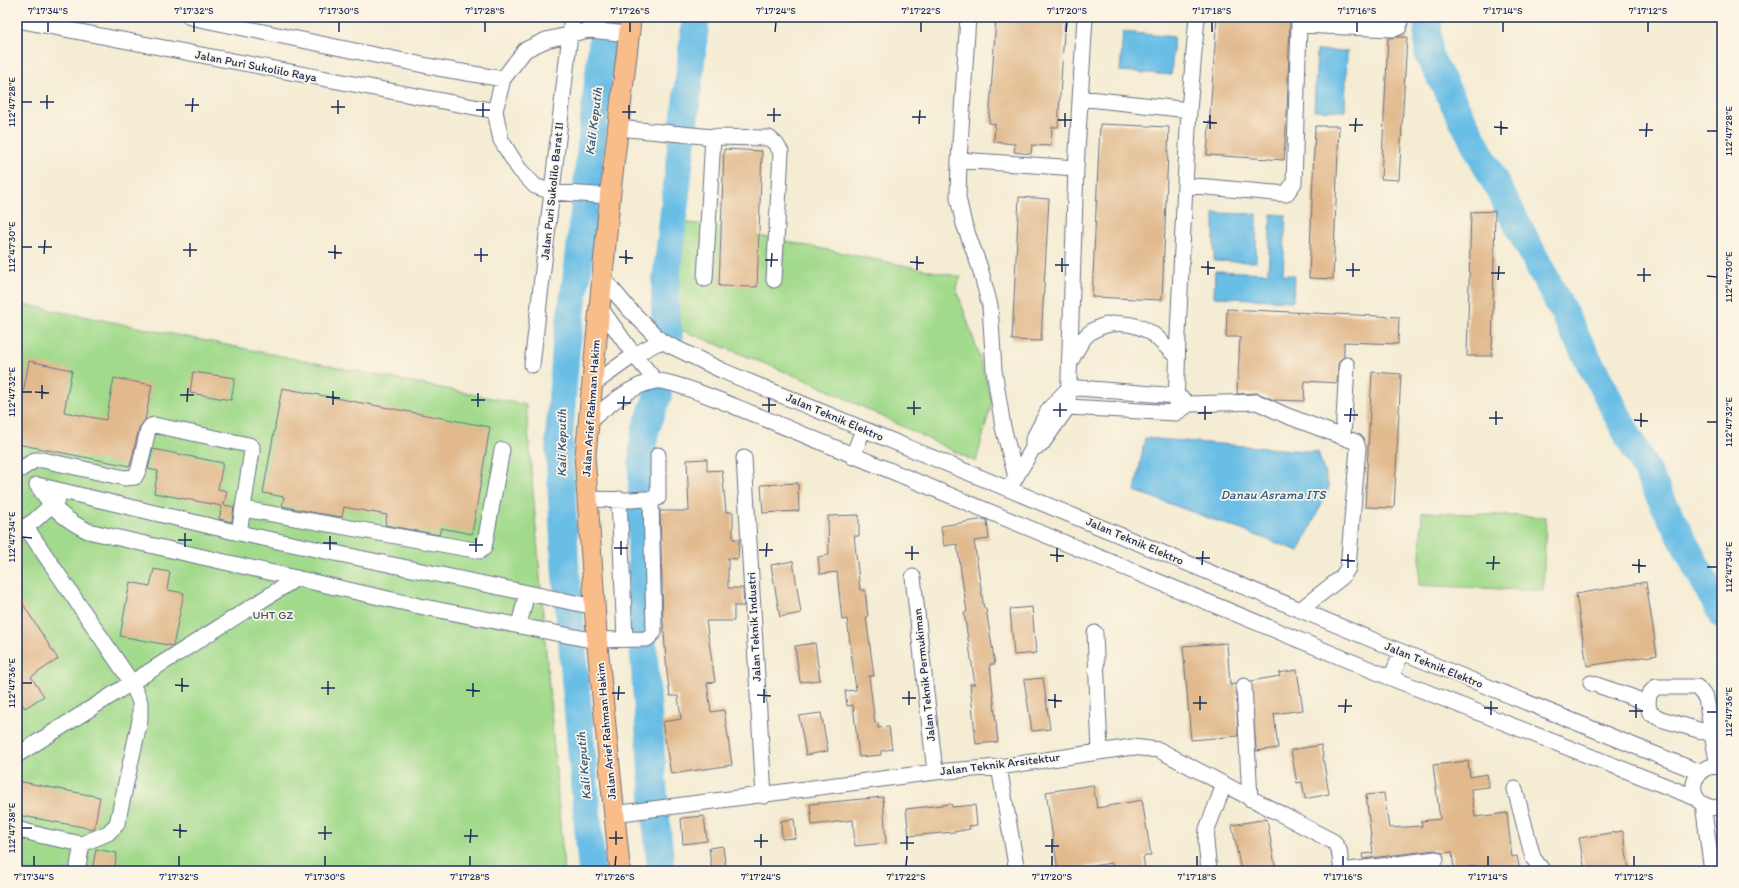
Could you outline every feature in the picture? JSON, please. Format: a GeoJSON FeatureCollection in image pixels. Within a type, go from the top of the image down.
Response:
{"type":"FeatureCollection","features":[{"type":"Feature","properties":{"kind":"main road","name":"Jalan Arief Rahman Hakim"},"geometry":{"type":"LineString","coordinates":[[620,871],[594,640],[585,461],[602,277],[604,196],[618,128],[626,28]]}},
{"type":"Feature","properties":{"kind":"street"},"geometry":{"type":"LineString","coordinates":[[190,17],[422,65],[503,79]]}},
{"type":"Feature","properties":{"kind":"street","name":"Jalan Puri Sukolilo Barat II"},"geometry":{"type":"LineString","coordinates":[[532,365],[572,17]]}},
{"type":"Feature","properties":{"kind":"street"},"geometry":{"type":"LineString","coordinates":[[968,17],[958,198],[964,224],[980,268],[990,306],[994,370],[1013,484]]}},
{"type":"Feature","properties":{"kind":"street"},"geometry":{"type":"LineString","coordinates":[[1033,448],[1041,445],[1068,407],[1067,390],[1076,168],[1085,17]]}},
{"type":"Feature","properties":{"kind":"street"},"geometry":{"type":"LineString","coordinates":[[1068,407],[1176,413],[1183,400],[1177,357],[1189,110],[1197,17]]}},
{"type":"Feature","properties":{"kind":"street"},"geometry":{"type":"LineString","coordinates":[[1185,185],[1286,194],[1294,183],[1299,21],[1394,29],[1399,27],[1401,17]]}},
{"type":"Feature","properties":{"kind":"street","name":"Jalan Puri Sukolilo Raya"},"geometry":{"type":"LineString","coordinates":[[17,20],[495,112]]}},
{"type":"Feature","properties":{"kind":"street"},"geometry":{"type":"LineString","coordinates":[[604,196],[552,192],[535,186],[519,169],[501,140],[495,112],[503,79],[525,50],[546,40],[570,33],[589,30],[626,28]]}},
{"type":"Feature","properties":{"kind":"street"},"geometry":{"type":"LineString","coordinates":[[1080,98],[1189,110]]}},
{"type":"Feature","properties":{"kind":"street"},"geometry":{"type":"LineString","coordinates":[[618,128],[713,137],[769,138],[776,144],[781,152],[774,280]]}},
{"type":"Feature","properties":{"kind":"street"},"geometry":{"type":"LineString","coordinates":[[705,279],[713,137]]}},
{"type":"Feature","properties":{"kind":"street"},"geometry":{"type":"LineString","coordinates":[[959,160],[1076,168]]}},
{"type":"Feature","properties":{"kind":"street","name":"Jalan Teknik Elektro"},"geometry":{"type":"LineString","coordinates":[[602,277],[628,308],[661,341],[723,371],[863,429],[1013,484],[1300,610],[1699,772]]}},
{"type":"Feature","properties":{"kind":"street"},"geometry":{"type":"LineString","coordinates":[[599,306],[634,356],[656,381]]}},
{"type":"Feature","properties":{"kind":"street"},"geometry":{"type":"LineString","coordinates":[[1068,366],[1076,350],[1087,335],[1103,324],[1123,324],[1140,327],[1154,335],[1177,357]]}},
{"type":"Feature","properties":{"kind":"street"},"geometry":{"type":"LineString","coordinates":[[592,385],[634,356],[661,341]]}},
{"type":"Feature","properties":{"kind":"street"},"geometry":{"type":"LineString","coordinates":[[1342,437],[1347,364]]}},
{"type":"Feature","properties":{"kind":"street"},"geometry":{"type":"LineString","coordinates":[[588,422],[618,399],[645,384],[656,381],[665,382],[689,390],[751,413],[853,457],[1391,678],[1711,807],[1722,806]]}},
{"type":"Feature","properties":{"kind":"street"},"geometry":{"type":"LineString","coordinates":[[1013,484],[1033,448],[1033,440],[1049,409],[1067,390],[1079,388],[1183,400],[1257,402],[1285,415],[1356,442],[1358,448],[1348,568],[1342,577],[1300,610]]}},
{"type":"Feature","properties":{"kind":"street"},"geometry":{"type":"LineString","coordinates":[[239,533],[244,509],[252,447],[154,425],[148,430],[139,469],[135,477],[125,478],[43,460],[35,460],[19,466],[37,485],[52,506],[72,523],[88,531],[419,606],[594,640],[636,639],[654,632],[637,499]]}},
{"type":"Feature","properties":{"kind":"street"},"geometry":{"type":"LineString","coordinates":[[853,457],[863,429]]}},
{"type":"Feature","properties":{"kind":"street"},"geometry":{"type":"LineString","coordinates":[[244,509],[480,551],[484,548],[502,450]]}},
{"type":"Feature","properties":{"kind":"street"},"geometry":{"type":"LineString","coordinates":[[587,499],[658,498],[658,455]]}},
{"type":"Feature","properties":{"kind":"street","name":"Jalan Teknik Industri"},"geometry":{"type":"LineString","coordinates":[[744,458],[764,796]]}},
{"type":"Feature","properties":{"kind":"street"},"geometry":{"type":"LineString","coordinates":[[37,485],[239,533],[592,606]]}},
{"type":"Feature","properties":{"kind":"street"},"geometry":{"type":"LineString","coordinates":[[17,829],[82,844],[108,833],[117,824],[140,720],[140,702],[132,683],[22,529],[52,506],[66,491]]}},
{"type":"Feature","properties":{"kind":"street"},"geometry":{"type":"LineString","coordinates":[[636,639],[637,499]]}},
{"type":"Feature","properties":{"kind":"street","name":"Jalan Teknik Permukiman"},"geometry":{"type":"LineString","coordinates":[[913,577],[935,772]]}},
{"type":"Feature","properties":{"kind":"street"},"geometry":{"type":"LineString","coordinates":[[17,755],[297,578]]}},
{"type":"Feature","properties":{"kind":"street"},"geometry":{"type":"LineString","coordinates":[[518,625],[528,593]]}},
{"type":"Feature","properties":{"kind":"street"},"geometry":{"type":"LineString","coordinates":[[1095,633],[1100,751]]}},
{"type":"Feature","properties":{"kind":"street"},"geometry":{"type":"LineString","coordinates":[[1391,678],[1402,652]]}},
{"type":"Feature","properties":{"kind":"street"},"geometry":{"type":"LineString","coordinates":[[1591,684],[1632,697],[1648,704]]}},
{"type":"Feature","properties":{"kind":"street"},"geometry":{"type":"LineString","coordinates":[[1244,686],[1250,799]]}},
{"type":"Feature","properties":{"kind":"street"},"geometry":{"type":"LineString","coordinates":[[1712,734],[1655,717],[1650,713],[1648,704],[1649,694],[1656,688],[1697,687],[1706,698],[1712,734],[1721,767],[1710,766],[1699,772],[1694,780],[1693,789],[1699,801],[1712,871]]}},
{"type":"Feature","properties":{"kind":"street","name":"Jalan Teknik Arsitektur"},"geometry":{"type":"LineString","coordinates":[[614,814],[764,796],[935,772],[999,767],[1132,747],[1158,750],[1334,842],[1339,850],[1342,871]]}},
{"type":"Feature","properties":{"kind":"street"},"geometry":{"type":"LineString","coordinates":[[999,767],[1017,871]]}},
{"type":"Feature","properties":{"kind":"street"},"geometry":{"type":"LineString","coordinates":[[1210,871],[1206,842],[1207,829],[1224,785]]}},
{"type":"Feature","properties":{"kind":"street"},"geometry":{"type":"LineString","coordinates":[[1515,788],[1533,858],[1542,871]]}},
{"type":"Feature","properties":{"kind":"street"},"geometry":{"type":"LineString","coordinates":[[77,871],[82,844]]}},
{"type":"Feature","properties":{"kind":"street"},"geometry":{"type":"LineString","coordinates":[[1342,871],[1436,859]]}},
{"type":"Feature","properties":{"kind":"green space"},"geometry":{"type":"Polygon","coordinates":[[[679,222],[705,225],[961,277],[956,288],[978,352],[992,401],[976,462],[813,383],[669,325],[679,222]]]}},
{"type":"Feature","properties":{"kind":"green space","name":"UHT GZ"},"geometry":{"type":"Polygon","coordinates":[[[17,303],[526,405],[564,871],[17,871],[17,303]]]}},
{"type":"Feature","properties":{"kind":"green space"},"geometry":{"type":"Polygon","coordinates":[[[1422,512],[1546,517],[1543,591],[1419,585],[1422,512]]]}},
{"type":"Feature","properties":{"kind":"water"},"geometry":{"type":"Polygon","coordinates":[[[1123,32],[1174,37],[1171,75],[1120,71],[1123,32]]]}},
{"type":"Feature","properties":{"kind":"water"},"geometry":{"type":"Polygon","coordinates":[[[1317,50],[1347,51],[1345,111],[1314,110],[1317,50]]]}},
{"type":"Feature","properties":{"kind":"water"},"geometry":{"type":"Polygon","coordinates":[[[1214,213],[1257,214],[1256,262],[1214,261],[1214,213]]]}},
{"type":"Feature","properties":{"kind":"water"},"geometry":{"type":"Polygon","coordinates":[[[1271,214],[1286,215],[1283,275],[1294,275],[1293,301],[1214,297],[1215,271],[1268,273],[1271,214]]]}},
{"type":"Feature","properties":{"kind":"water","name":"Danau Asrama ITS"},"geometry":{"type":"Polygon","coordinates":[[[1145,438],[1318,452],[1329,488],[1299,551],[1135,491],[1145,438]]]}},
{"type":"Feature","properties":{"kind":"building"},"geometry":{"type":"Polygon","coordinates":[[[996,17],[1065,17],[1058,127],[1052,127],[1051,146],[1032,145],[1031,154],[1014,152],[1015,144],[994,142],[995,124],[989,123],[996,17]]]}},
{"type":"Feature","properties":{"kind":"building"},"geometry":{"type":"Polygon","coordinates":[[[1217,17],[1290,17],[1284,160],[1207,155],[1217,17]]]}},
{"type":"Feature","properties":{"kind":"building"},"geometry":{"type":"Polygon","coordinates":[[[1407,37],[1399,180],[1381,179],[1388,38],[1407,37]]]}},
{"type":"Feature","properties":{"kind":"building"},"geometry":{"type":"Polygon","coordinates":[[[1100,124],[1169,127],[1162,300],[1092,297],[1100,124]]]}},
{"type":"Feature","properties":{"kind":"building"},"geometry":{"type":"Polygon","coordinates":[[[1315,126],[1339,126],[1333,279],[1309,278],[1315,126]]]}},
{"type":"Feature","properties":{"kind":"building"},"geometry":{"type":"Polygon","coordinates":[[[724,149],[762,151],[757,287],[719,286],[724,149]]]}},
{"type":"Feature","properties":{"kind":"building"},"geometry":{"type":"Polygon","coordinates":[[[1019,197],[1049,199],[1041,341],[1012,340],[1019,197]]]}},
{"type":"Feature","properties":{"kind":"building"},"geometry":{"type":"Polygon","coordinates":[[[1495,211],[1492,356],[1467,356],[1471,212],[1495,211]]]}},
{"type":"Feature","properties":{"kind":"building"},"geometry":{"type":"Polygon","coordinates":[[[1227,309],[1399,317],[1398,344],[1344,342],[1344,357],[1338,364],[1337,383],[1305,381],[1304,401],[1274,400],[1257,393],[1237,394],[1240,337],[1226,337],[1227,309]]]}},
{"type":"Feature","properties":{"kind":"building"},"geometry":{"type":"Polygon","coordinates":[[[29,361],[72,370],[64,412],[106,420],[114,378],[152,385],[145,420],[139,428],[130,466],[17,444],[17,425],[29,361]]]}},
{"type":"Feature","properties":{"kind":"building"},"geometry":{"type":"Polygon","coordinates":[[[193,372],[235,378],[231,400],[190,393],[193,372]]]}},
{"type":"Feature","properties":{"kind":"building"},"geometry":{"type":"Polygon","coordinates":[[[1372,372],[1401,374],[1394,508],[1365,507],[1372,372]]]}},
{"type":"Feature","properties":{"kind":"building"},"geometry":{"type":"Polygon","coordinates":[[[282,388],[490,427],[472,534],[441,528],[439,535],[385,525],[387,515],[344,507],[342,517],[316,513],[282,506],[284,497],[263,493],[282,388]]]}},
{"type":"Feature","properties":{"kind":"building"},"geometry":{"type":"Polygon","coordinates":[[[153,449],[223,463],[218,489],[227,491],[224,505],[234,507],[232,522],[219,519],[222,506],[154,493],[158,471],[148,469],[153,449]]]}},
{"type":"Feature","properties":{"kind":"building"},"geometry":{"type":"Polygon","coordinates":[[[707,459],[707,471],[722,470],[726,512],[733,512],[733,539],[739,539],[738,559],[728,558],[728,588],[743,588],[744,606],[734,606],[734,621],[706,621],[715,682],[707,683],[711,712],[724,710],[732,765],[671,774],[662,722],[681,719],[678,696],[670,696],[667,674],[663,619],[660,511],[689,511],[687,460],[707,459]]]}},
{"type":"Feature","properties":{"kind":"building"},"geometry":{"type":"Polygon","coordinates":[[[798,483],[799,511],[763,513],[761,485],[798,483]]]}},
{"type":"Feature","properties":{"kind":"building"},"geometry":{"type":"Polygon","coordinates":[[[859,515],[859,536],[854,536],[860,590],[865,590],[868,617],[866,617],[874,676],[869,676],[875,723],[878,723],[878,728],[889,727],[892,749],[881,751],[881,755],[859,757],[853,705],[847,706],[845,691],[856,690],[847,619],[842,620],[837,572],[820,574],[818,557],[829,555],[828,516],[859,515]]]}},
{"type":"Feature","properties":{"kind":"building"},"geometry":{"type":"Polygon","coordinates":[[[985,519],[987,520],[989,539],[974,541],[984,609],[986,609],[995,664],[990,664],[998,742],[976,744],[970,684],[975,684],[964,613],[967,612],[957,544],[944,546],[941,526],[985,519]]]}},
{"type":"Feature","properties":{"kind":"building"},"geometry":{"type":"Polygon","coordinates":[[[793,561],[801,613],[780,617],[771,565],[793,561]]]}},
{"type":"Feature","properties":{"kind":"building"},"geometry":{"type":"Polygon","coordinates":[[[154,569],[170,572],[167,590],[184,593],[173,646],[120,636],[130,582],[150,586],[154,569]]]}},
{"type":"Feature","properties":{"kind":"building"},"geometry":{"type":"Polygon","coordinates":[[[1646,582],[1657,655],[1587,666],[1576,594],[1646,582]]]}},
{"type":"Feature","properties":{"kind":"building"},"geometry":{"type":"Polygon","coordinates":[[[17,595],[58,659],[31,677],[44,696],[25,708],[17,696],[17,595]]]}},
{"type":"Feature","properties":{"kind":"building"},"geometry":{"type":"Polygon","coordinates":[[[1032,607],[1036,653],[1014,655],[1010,609],[1032,607]]]}},
{"type":"Feature","properties":{"kind":"building"},"geometry":{"type":"Polygon","coordinates":[[[815,643],[820,680],[800,682],[795,646],[815,643]]]}},
{"type":"Feature","properties":{"kind":"building"},"geometry":{"type":"Polygon","coordinates":[[[1227,643],[1230,685],[1236,684],[1238,736],[1191,740],[1183,646],[1227,643]]]}},
{"type":"Feature","properties":{"kind":"building"},"geometry":{"type":"Polygon","coordinates":[[[1297,670],[1303,710],[1274,714],[1278,748],[1256,751],[1251,681],[1280,676],[1279,673],[1297,670]]]}},
{"type":"Feature","properties":{"kind":"building"},"geometry":{"type":"Polygon","coordinates":[[[1043,678],[1050,729],[1032,731],[1024,680],[1043,678]]]}},
{"type":"Feature","properties":{"kind":"building"},"geometry":{"type":"Polygon","coordinates":[[[821,713],[828,751],[806,755],[799,716],[821,713]]]}},
{"type":"Feature","properties":{"kind":"building"},"geometry":{"type":"Polygon","coordinates":[[[1321,745],[1329,794],[1305,799],[1302,782],[1297,783],[1291,750],[1321,745]]]}},
{"type":"Feature","properties":{"kind":"building"},"geometry":{"type":"Polygon","coordinates":[[[1468,761],[1470,777],[1487,774],[1489,787],[1471,789],[1475,817],[1507,813],[1512,857],[1517,856],[1520,871],[1479,871],[1477,866],[1454,869],[1452,852],[1443,853],[1435,850],[1363,859],[1362,854],[1373,853],[1366,795],[1384,793],[1389,828],[1422,826],[1421,821],[1440,819],[1433,765],[1468,761]]]}},
{"type":"Feature","properties":{"kind":"building"},"geometry":{"type":"Polygon","coordinates":[[[17,781],[100,797],[94,829],[17,815],[17,781]]]}},
{"type":"Feature","properties":{"kind":"building"},"geometry":{"type":"Polygon","coordinates":[[[1093,785],[1097,808],[1142,800],[1151,855],[1143,857],[1145,868],[1127,871],[1113,871],[1112,863],[1058,871],[1046,792],[1093,785]]]}},
{"type":"Feature","properties":{"kind":"building"},"geometry":{"type":"Polygon","coordinates":[[[883,797],[886,843],[855,846],[853,820],[812,825],[810,804],[883,797]]]}},
{"type":"Feature","properties":{"kind":"building"},"geometry":{"type":"Polygon","coordinates":[[[951,804],[952,807],[975,805],[977,825],[969,826],[970,829],[954,832],[909,836],[906,809],[951,804]]]}},
{"type":"Feature","properties":{"kind":"building"},"geometry":{"type":"Polygon","coordinates":[[[704,816],[707,841],[683,844],[681,818],[704,816]]]}},
{"type":"Feature","properties":{"kind":"building"},"geometry":{"type":"Polygon","coordinates":[[[794,819],[796,838],[782,839],[781,821],[794,819]]]}},
{"type":"Feature","properties":{"kind":"building"},"geometry":{"type":"Polygon","coordinates":[[[1267,819],[1276,871],[1241,871],[1232,825],[1267,819]]]}},
{"type":"Feature","properties":{"kind":"building"},"geometry":{"type":"Polygon","coordinates":[[[1623,831],[1629,871],[1585,871],[1579,838],[1623,831]]]}},
{"type":"Feature","properties":{"kind":"building"},"geometry":{"type":"Polygon","coordinates":[[[723,846],[726,871],[712,871],[709,848],[723,846]]]}},
{"type":"Feature","properties":{"kind":"building"},"geometry":{"type":"Polygon","coordinates":[[[96,849],[117,853],[114,871],[92,871],[96,849]]]}},
{"type":"Feature","properties":{"kind":"waterway","name":"Kali Keputih"},"geometry":{"type":"LineString","coordinates":[[592,871],[565,563],[559,437],[566,348],[578,267],[605,17]]}},
{"type":"Feature","properties":{"kind":"waterway","name":"Kali Keputih"},"geometry":{"type":"LineString","coordinates":[[669,336],[665,314],[665,290],[696,17]]}},
{"type":"Feature","properties":{"kind":"waterway"},"geometry":{"type":"LineString","coordinates":[[1428,17],[1428,54],[1722,615]]}},
{"type":"Feature","properties":{"kind":"waterway","name":"Kali Keputih"},"geometry":{"type":"LineString","coordinates":[[658,395],[645,431],[643,445],[641,515],[642,629],[661,871]]}}]}
